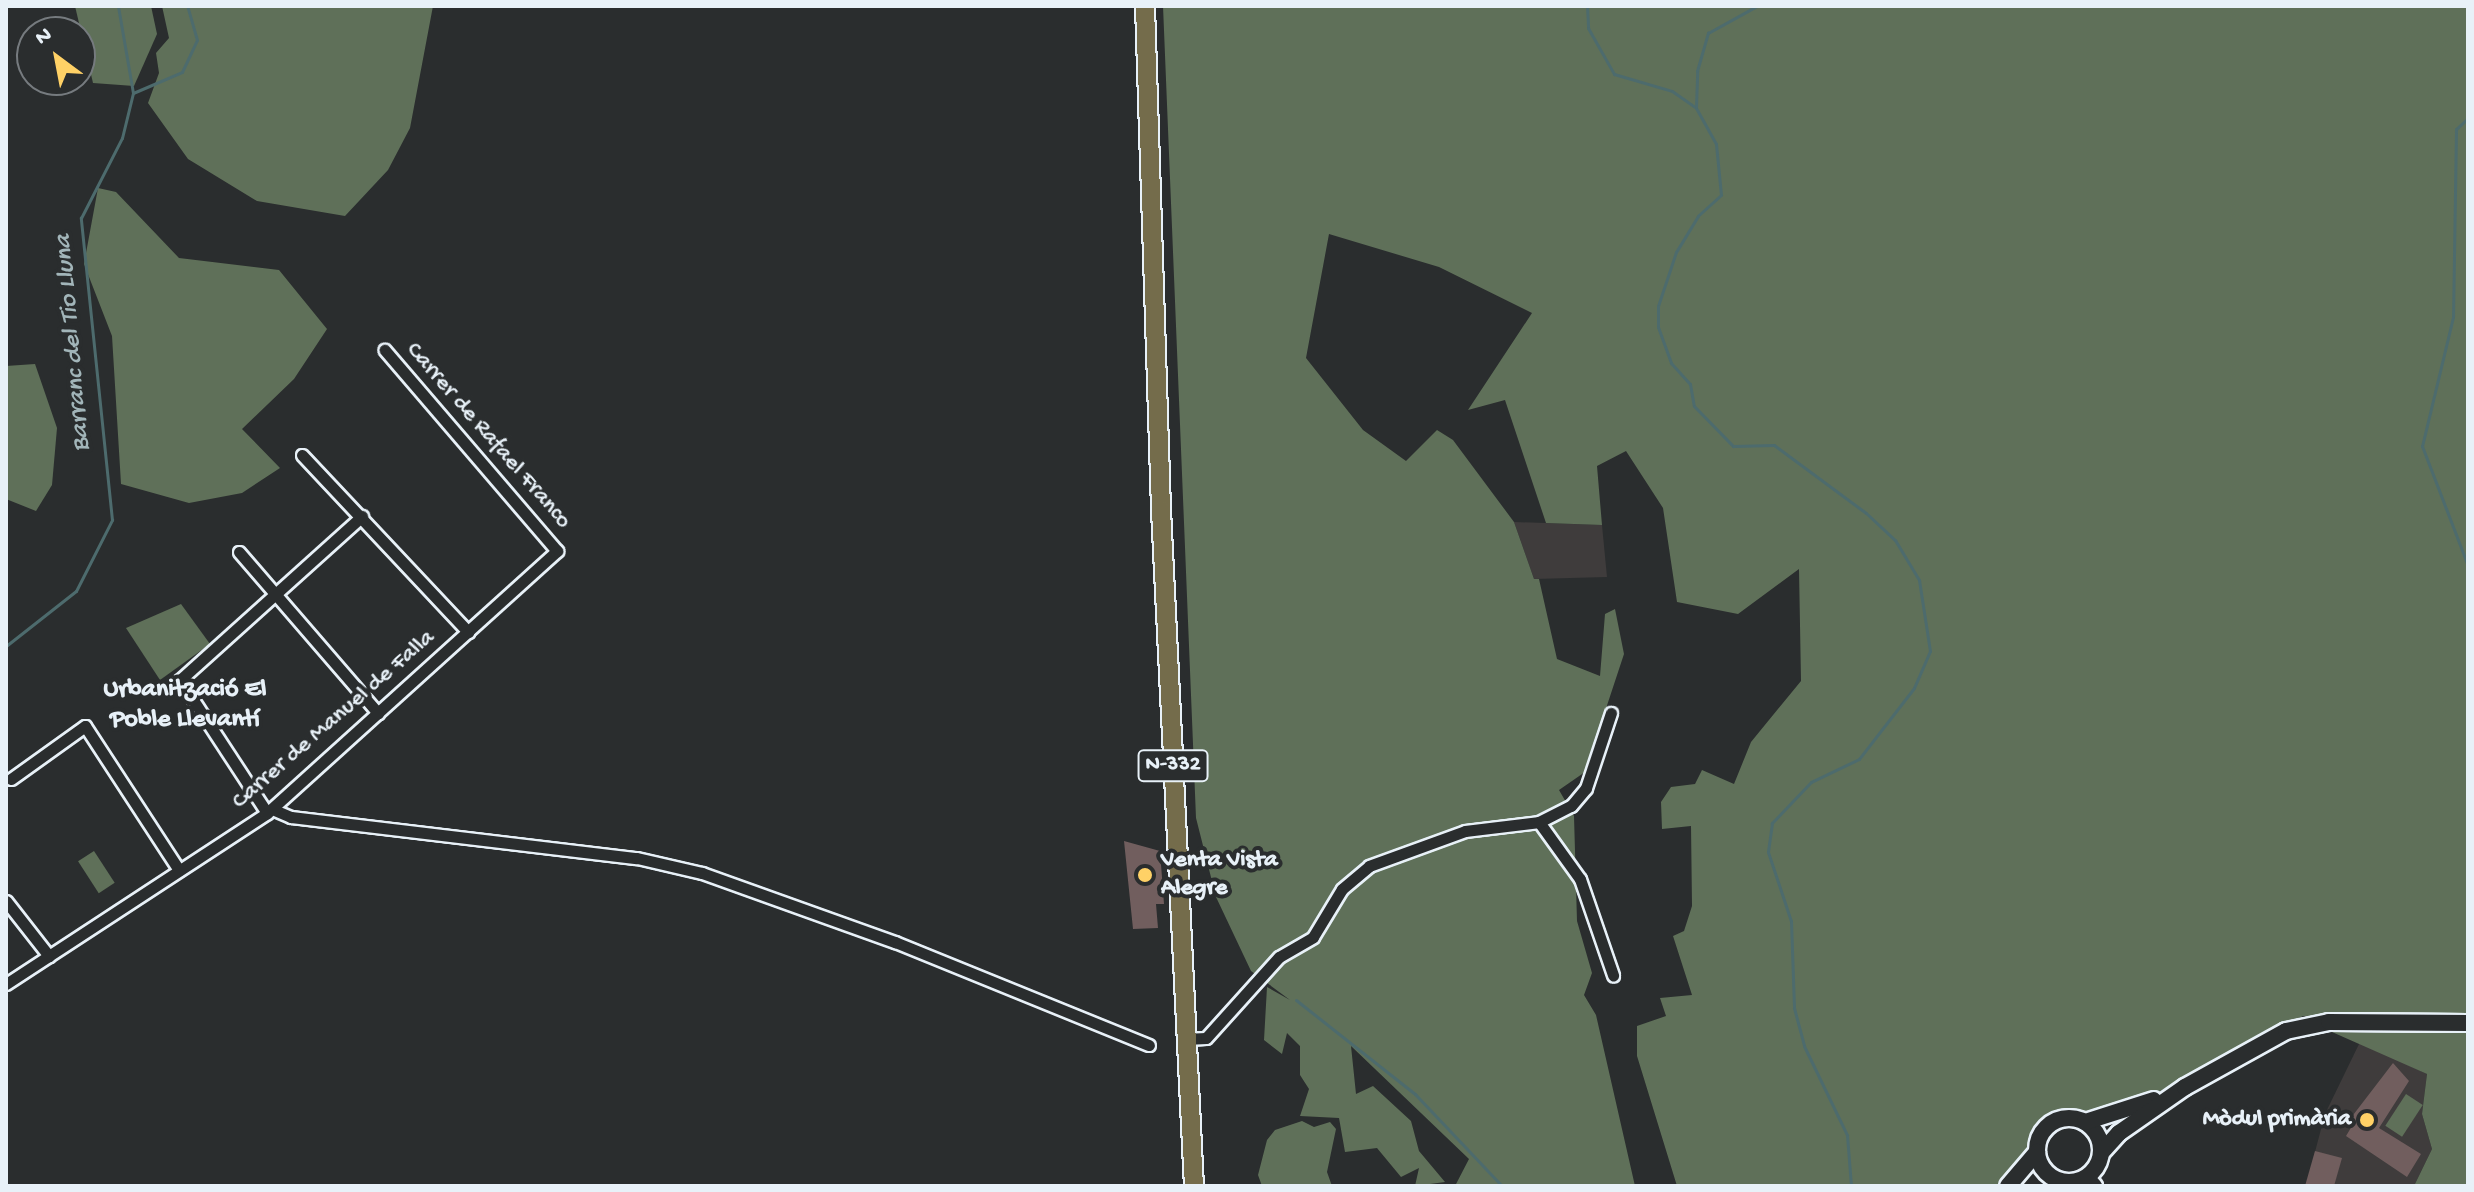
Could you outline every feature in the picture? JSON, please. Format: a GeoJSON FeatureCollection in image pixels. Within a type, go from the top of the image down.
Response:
{"type":"FeatureCollection","features":[{"type":"Feature","properties":{"kind":"highway","name":"N-332"},"geometry":{"type":"LineString","coordinates":[[1145,6],[1185,1039],[1194,1186]]}},
{"type":"Feature","properties":{"kind":"highway","name":"N-332"},"geometry":{"type":"LineString","coordinates":[[1185,1186],[1186,1059]]}},
{"type":"Feature","properties":{"kind":"main road"},"geometry":{"type":"LineString","coordinates":[[2035,1186],[2059,1181],[2091,1181],[2101,1153],[2119,1133],[2185,1087],[2300,1027],[2468,1023]]}},
{"type":"Feature","properties":{"kind":"main road"},"geometry":{"type":"LineString","coordinates":[[2008,1186],[2037,1152],[2042,1133],[2057,1120],[2085,1122],[2185,1087]]}},
{"type":"Feature","properties":{"kind":"main road"},"geometry":{"type":"LineString","coordinates":[[2085,1122],[2098,1135],[2101,1153]]}},
{"type":"Feature","properties":{"kind":"main road"},"geometry":{"type":"LineString","coordinates":[[2037,1152],[2044,1170],[2059,1181]]}},
{"type":"Feature","properties":{"kind":"street","name":"Carrer de Rafael Franco"},"geometry":{"type":"LineString","coordinates":[[385,350],[557,551]]}},
{"type":"Feature","properties":{"kind":"street"},"geometry":{"type":"LineString","coordinates":[[302,455],[468,632]]}},
{"type":"Feature","properties":{"kind":"street"},"geometry":{"type":"LineString","coordinates":[[362,516],[180,680],[270,811],[291,817],[637,858],[702,873],[895,942],[1149,1045]]}},
{"type":"Feature","properties":{"kind":"street","name":"Carrer de Manuel de Falla"},"geometry":{"type":"LineString","coordinates":[[6,984],[270,811],[557,551]]}},
{"type":"Feature","properties":{"kind":"street"},"geometry":{"type":"LineString","coordinates":[[239,552],[378,713]]}},
{"type":"Feature","properties":{"kind":"street"},"geometry":{"type":"LineString","coordinates":[[1185,1039],[1206,1038],[1279,957],[1313,937],[1342,889],[1369,866],[1465,831],[1539,822],[1571,806],[1586,788],[1611,713]]}},
{"type":"Feature","properties":{"kind":"street"},"geometry":{"type":"LineString","coordinates":[[11,779],[85,726],[179,870]]}},
{"type":"Feature","properties":{"kind":"street"},"geometry":{"type":"LineString","coordinates":[[1539,822],[1580,879],[1613,975]]}},
{"type":"Feature","properties":{"kind":"street"},"geometry":{"type":"LineString","coordinates":[[6,901],[49,956]]}},
{"type":"Feature","properties":{"kind":"shaded area"},"geometry":{"type":"Polygon","coordinates":[[[1514,522],[1602,525],[1607,577],[1534,579],[1514,522]]]}},
{"type":"Feature","properties":{"kind":"shaded area"},"geometry":{"type":"Polygon","coordinates":[[[2360,1042],[2427,1074],[2422,1114],[2432,1149],[2414,1186],[2306,1186],[2325,1114],[2360,1042]]]}},
{"type":"Feature","properties":{"kind":"green space"},"geometry":{"type":"Polygon","coordinates":[[[75,6],[151,6],[157,34],[134,86],[96,83],[96,16],[77,16],[75,6]]]}},
{"type":"Feature","properties":{"kind":"green space"},"geometry":{"type":"Polygon","coordinates":[[[162,6],[433,6],[410,128],[388,170],[345,216],[257,201],[188,159],[148,103],[159,73],[156,53],[169,38],[162,6]]]}},
{"type":"Feature","properties":{"kind":"green space"},"geometry":{"type":"Polygon","coordinates":[[[1163,6],[2468,6],[2468,1014],[2303,1016],[2143,1100],[2089,1115],[2063,1111],[2048,1117],[2026,1157],[1998,1186],[1677,1186],[1637,1056],[1637,1026],[1666,1016],[1660,998],[1692,995],[1673,936],[1684,931],[1692,906],[1691,826],[1662,829],[1661,802],[1671,787],[1695,784],[1702,770],[1734,784],[1751,742],[1801,681],[1799,569],[1738,614],[1677,602],[1663,508],[1626,451],[1597,466],[1602,525],[1546,523],[1505,400],[1468,410],[1532,313],[1439,267],[1329,234],[1306,358],[1363,430],[1406,461],[1437,430],[1453,440],[1514,522],[1534,579],[1539,579],[1557,659],[1600,676],[1605,614],[1615,609],[1624,654],[1585,772],[1559,790],[1574,816],[1577,921],[1592,973],[1584,995],[1596,1015],[1635,1186],[1455,1186],[1469,1159],[1351,1046],[1356,1094],[1373,1086],[1411,1121],[1419,1151],[1445,1182],[1415,1186],[1419,1168],[1401,1177],[1377,1148],[1345,1152],[1339,1118],[1300,1116],[1309,1089],[1300,1075],[1300,1046],[1287,1033],[1282,1054],[1264,1040],[1267,987],[1290,1000],[1251,971],[1216,897],[1196,818],[1163,6]]]}},
{"type":"Feature","properties":{"kind":"green space"},"geometry":{"type":"Polygon","coordinates":[[[98,188],[116,192],[179,258],[279,270],[327,329],[294,379],[242,429],[280,468],[242,493],[189,503],[121,484],[112,336],[84,264],[98,188]]]}},
{"type":"Feature","properties":{"kind":"green space"},"geometry":{"type":"Polygon","coordinates":[[[35,364],[57,428],[52,485],[36,511],[6,499],[6,366],[35,364]]]}},
{"type":"Feature","properties":{"kind":"green space"},"geometry":{"type":"Polygon","coordinates":[[[181,604],[210,644],[160,680],[126,628],[181,604]]]}},
{"type":"Feature","properties":{"kind":"green space"},"geometry":{"type":"Polygon","coordinates":[[[94,851],[115,883],[99,893],[78,861],[94,851]]]}},
{"type":"Feature","properties":{"kind":"green space"},"geometry":{"type":"Polygon","coordinates":[[[2332,1032],[2468,1033],[2468,1186],[2414,1186],[2432,1149],[2422,1114],[2427,1074],[2332,1032]]]}},
{"type":"Feature","properties":{"kind":"green space"},"geometry":{"type":"Polygon","coordinates":[[[2406,1094],[2423,1105],[2402,1137],[2385,1126],[2406,1094]]]}},
{"type":"Feature","properties":{"kind":"green space"},"geometry":{"type":"Polygon","coordinates":[[[1302,1121],[1314,1127],[1330,1122],[1336,1129],[1327,1172],[1332,1186],[1262,1186],[1258,1175],[1267,1140],[1275,1130],[1302,1121]]]}},
{"type":"Feature","properties":{"kind":"building","name":"Venta Vista Alegre"},"geometry":{"type":"Polygon","coordinates":[[[1124,841],[1160,851],[1164,904],[1156,904],[1158,928],[1133,929],[1124,841]]]}},
{"type":"Feature","properties":{"kind":"building","name":"Mòdul primària"},"geometry":{"type":"Polygon","coordinates":[[[2393,1063],[2409,1081],[2379,1128],[2421,1154],[2407,1177],[2346,1136],[2352,1126],[2347,1123],[2393,1063]]]}},
{"type":"Feature","properties":{"kind":"building"},"geometry":{"type":"Polygon","coordinates":[[[2315,1151],[2342,1158],[2334,1186],[2305,1186],[2315,1151]]]}},
{"type":"Feature","properties":{"kind":"waterway","name":"Barranc del Tio Lluna"},"geometry":{"type":"LineString","coordinates":[[6,646],[76,591],[112,520],[81,218],[122,138],[133,93],[118,6]]}},
{"type":"Feature","properties":{"kind":"waterway"},"geometry":{"type":"LineString","coordinates":[[133,93],[182,72],[197,40],[187,6]]}},
{"type":"Feature","properties":{"kind":"waterway"},"geometry":{"type":"LineString","coordinates":[[1587,6],[1588,28],[1614,74],[1672,91],[1696,108],[1716,144],[1721,195],[1698,216],[1676,252],[1658,306],[1658,327],[1671,363],[1690,384],[1694,406],[1733,446],[1774,445],[1866,513],[1895,540],[1919,580],[1930,651],[1914,688],[1859,759],[1811,782],[1772,823],[1768,852],[1791,921],[1794,1008],[1804,1046],[1847,1135],[1851,1186]]}},
{"type":"Feature","properties":{"kind":"waterway"},"geometry":{"type":"LineString","coordinates":[[1696,107],[1697,71],[1708,33],[1757,6]]}},
{"type":"Feature","properties":{"kind":"waterway"},"geometry":{"type":"LineString","coordinates":[[2468,118],[2456,129],[2453,317],[2422,446],[2468,566]]}},
{"type":"Feature","properties":{"kind":"waterway"},"geometry":{"type":"LineString","coordinates":[[1296,1000],[1415,1094],[1502,1186]]}},
{"type":"Feature","properties":{"kind":"place","name":"Venta Vista Alegre"},"geometry":{"type":"Point","coordinates":[1145,875]}},
{"type":"Feature","properties":{"kind":"place","name":"Mòdul primària"},"geometry":{"type":"Point","coordinates":[2367,1120]}},
{"type":"Feature","properties":{"kind":"district","name":"Urbanització El Poble Llevantí"},"geometry":{"type":"Point","coordinates":[185,706]}}]}
